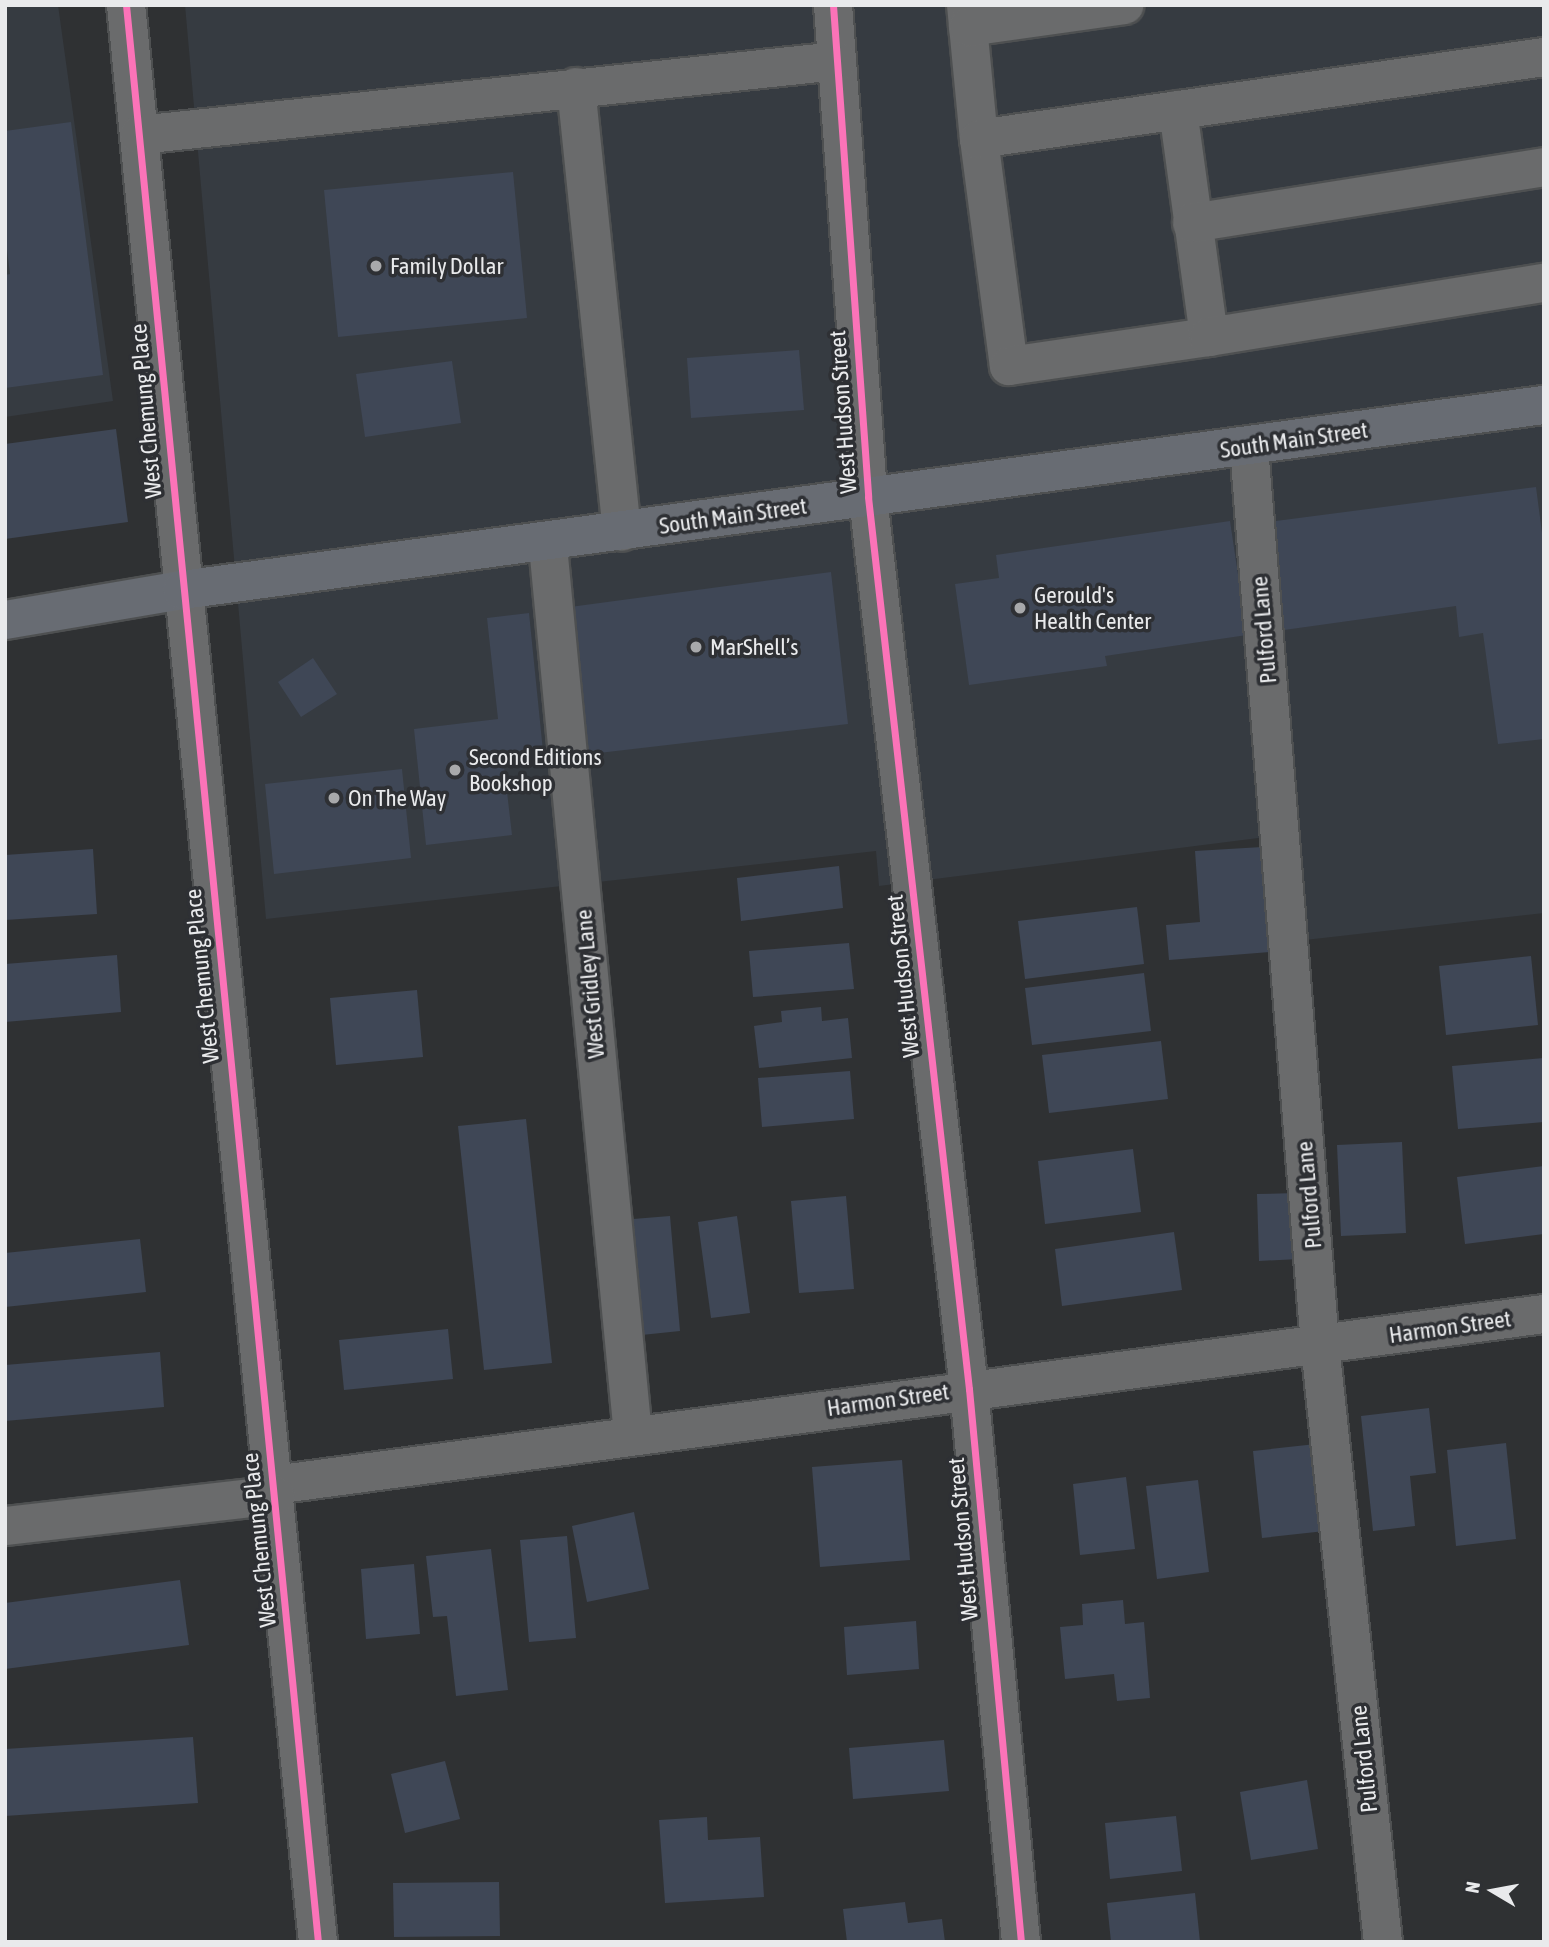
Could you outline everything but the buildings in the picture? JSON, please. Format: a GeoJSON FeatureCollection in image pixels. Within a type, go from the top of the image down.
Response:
{"type":"FeatureCollection","features":[{"type":"Feature","properties":{"kind":"main road","name":"South Main Street"},"geometry":{"type":"LineString","coordinates":[[5,620],[182,590],[1544,405]]}},
{"type":"Feature","properties":{"kind":"street","name":"West Chemung Place"},"geometry":{"type":"LineString","coordinates":[[126,5],[318,1942]]}},
{"type":"Feature","properties":{"kind":"street","name":"West Hudson Street"},"geometry":{"type":"LineString","coordinates":[[833,5],[868,497],[969,1389],[1021,1942]]}},
{"type":"Feature","properties":{"kind":"street"},"geometry":{"type":"LineString","coordinates":[[1124,5],[967,16],[979,138],[1009,366],[1544,283]]}},
{"type":"Feature","properties":{"kind":"street"},"geometry":{"type":"LineString","coordinates":[[979,138],[1544,57]]}},
{"type":"Feature","properties":{"kind":"street"},"geometry":{"type":"LineString","coordinates":[[139,135],[837,61]]}},
{"type":"Feature","properties":{"kind":"street"},"geometry":{"type":"LineString","coordinates":[[576,87],[622,531]]}},
{"type":"Feature","properties":{"kind":"street"},"geometry":{"type":"LineString","coordinates":[[1178,110],[1209,337]]}},
{"type":"Feature","properties":{"kind":"street"},"geometry":{"type":"LineString","coordinates":[[1192,223],[1544,167]]}},
{"type":"Feature","properties":{"kind":"street","name":"Pulford Lane"},"geometry":{"type":"LineString","coordinates":[[1249,447],[1321,1345],[1383,1942]]}},
{"type":"Feature","properties":{"kind":"street","name":"West Gridley Lane"},"geometry":{"type":"LineString","coordinates":[[559,540],[548,546],[633,1435]]}},
{"type":"Feature","properties":{"kind":"street","name":"Harmon Street"},"geometry":{"type":"LineString","coordinates":[[5,1526],[274,1490],[633,1435],[1544,1314]]}},
{"type":"Feature","properties":{"kind":"shaded area"},"geometry":{"type":"Polygon","coordinates":[[[58,5],[113,401],[5,417],[5,6],[58,5]]]}},
{"type":"Feature","properties":{"kind":"shaded area"},"geometry":{"type":"Polygon","coordinates":[[[185,5],[1544,5],[1544,913],[1305,940],[1298,833],[879,886],[876,851],[266,919],[185,5]]]}},
{"type":"Feature","properties":{"kind":"cycle path"},"geometry":{"type":"LineString","coordinates":[[126,5],[318,1942]]}},
{"type":"Feature","properties":{"kind":"cycle path"},"geometry":{"type":"LineString","coordinates":[[833,5],[868,497],[969,1389],[1021,1942]]}},
{"type":"Feature","properties":{"kind":"place","name":"Family Dollar"},"geometry":{"type":"Point","coordinates":[376,266]}},
{"type":"Feature","properties":{"kind":"place","name":"Gerould's Health Center"},"geometry":{"type":"Point","coordinates":[1020,608]}},
{"type":"Feature","properties":{"kind":"place","name":"MarShell’s"},"geometry":{"type":"Point","coordinates":[696,647]}},
{"type":"Feature","properties":{"kind":"place","name":"Second Editions Bookshop"},"geometry":{"type":"Point","coordinates":[455,770]}},
{"type":"Feature","properties":{"kind":"place","name":"On The Way"},"geometry":{"type":"Point","coordinates":[334,798]}}]}
